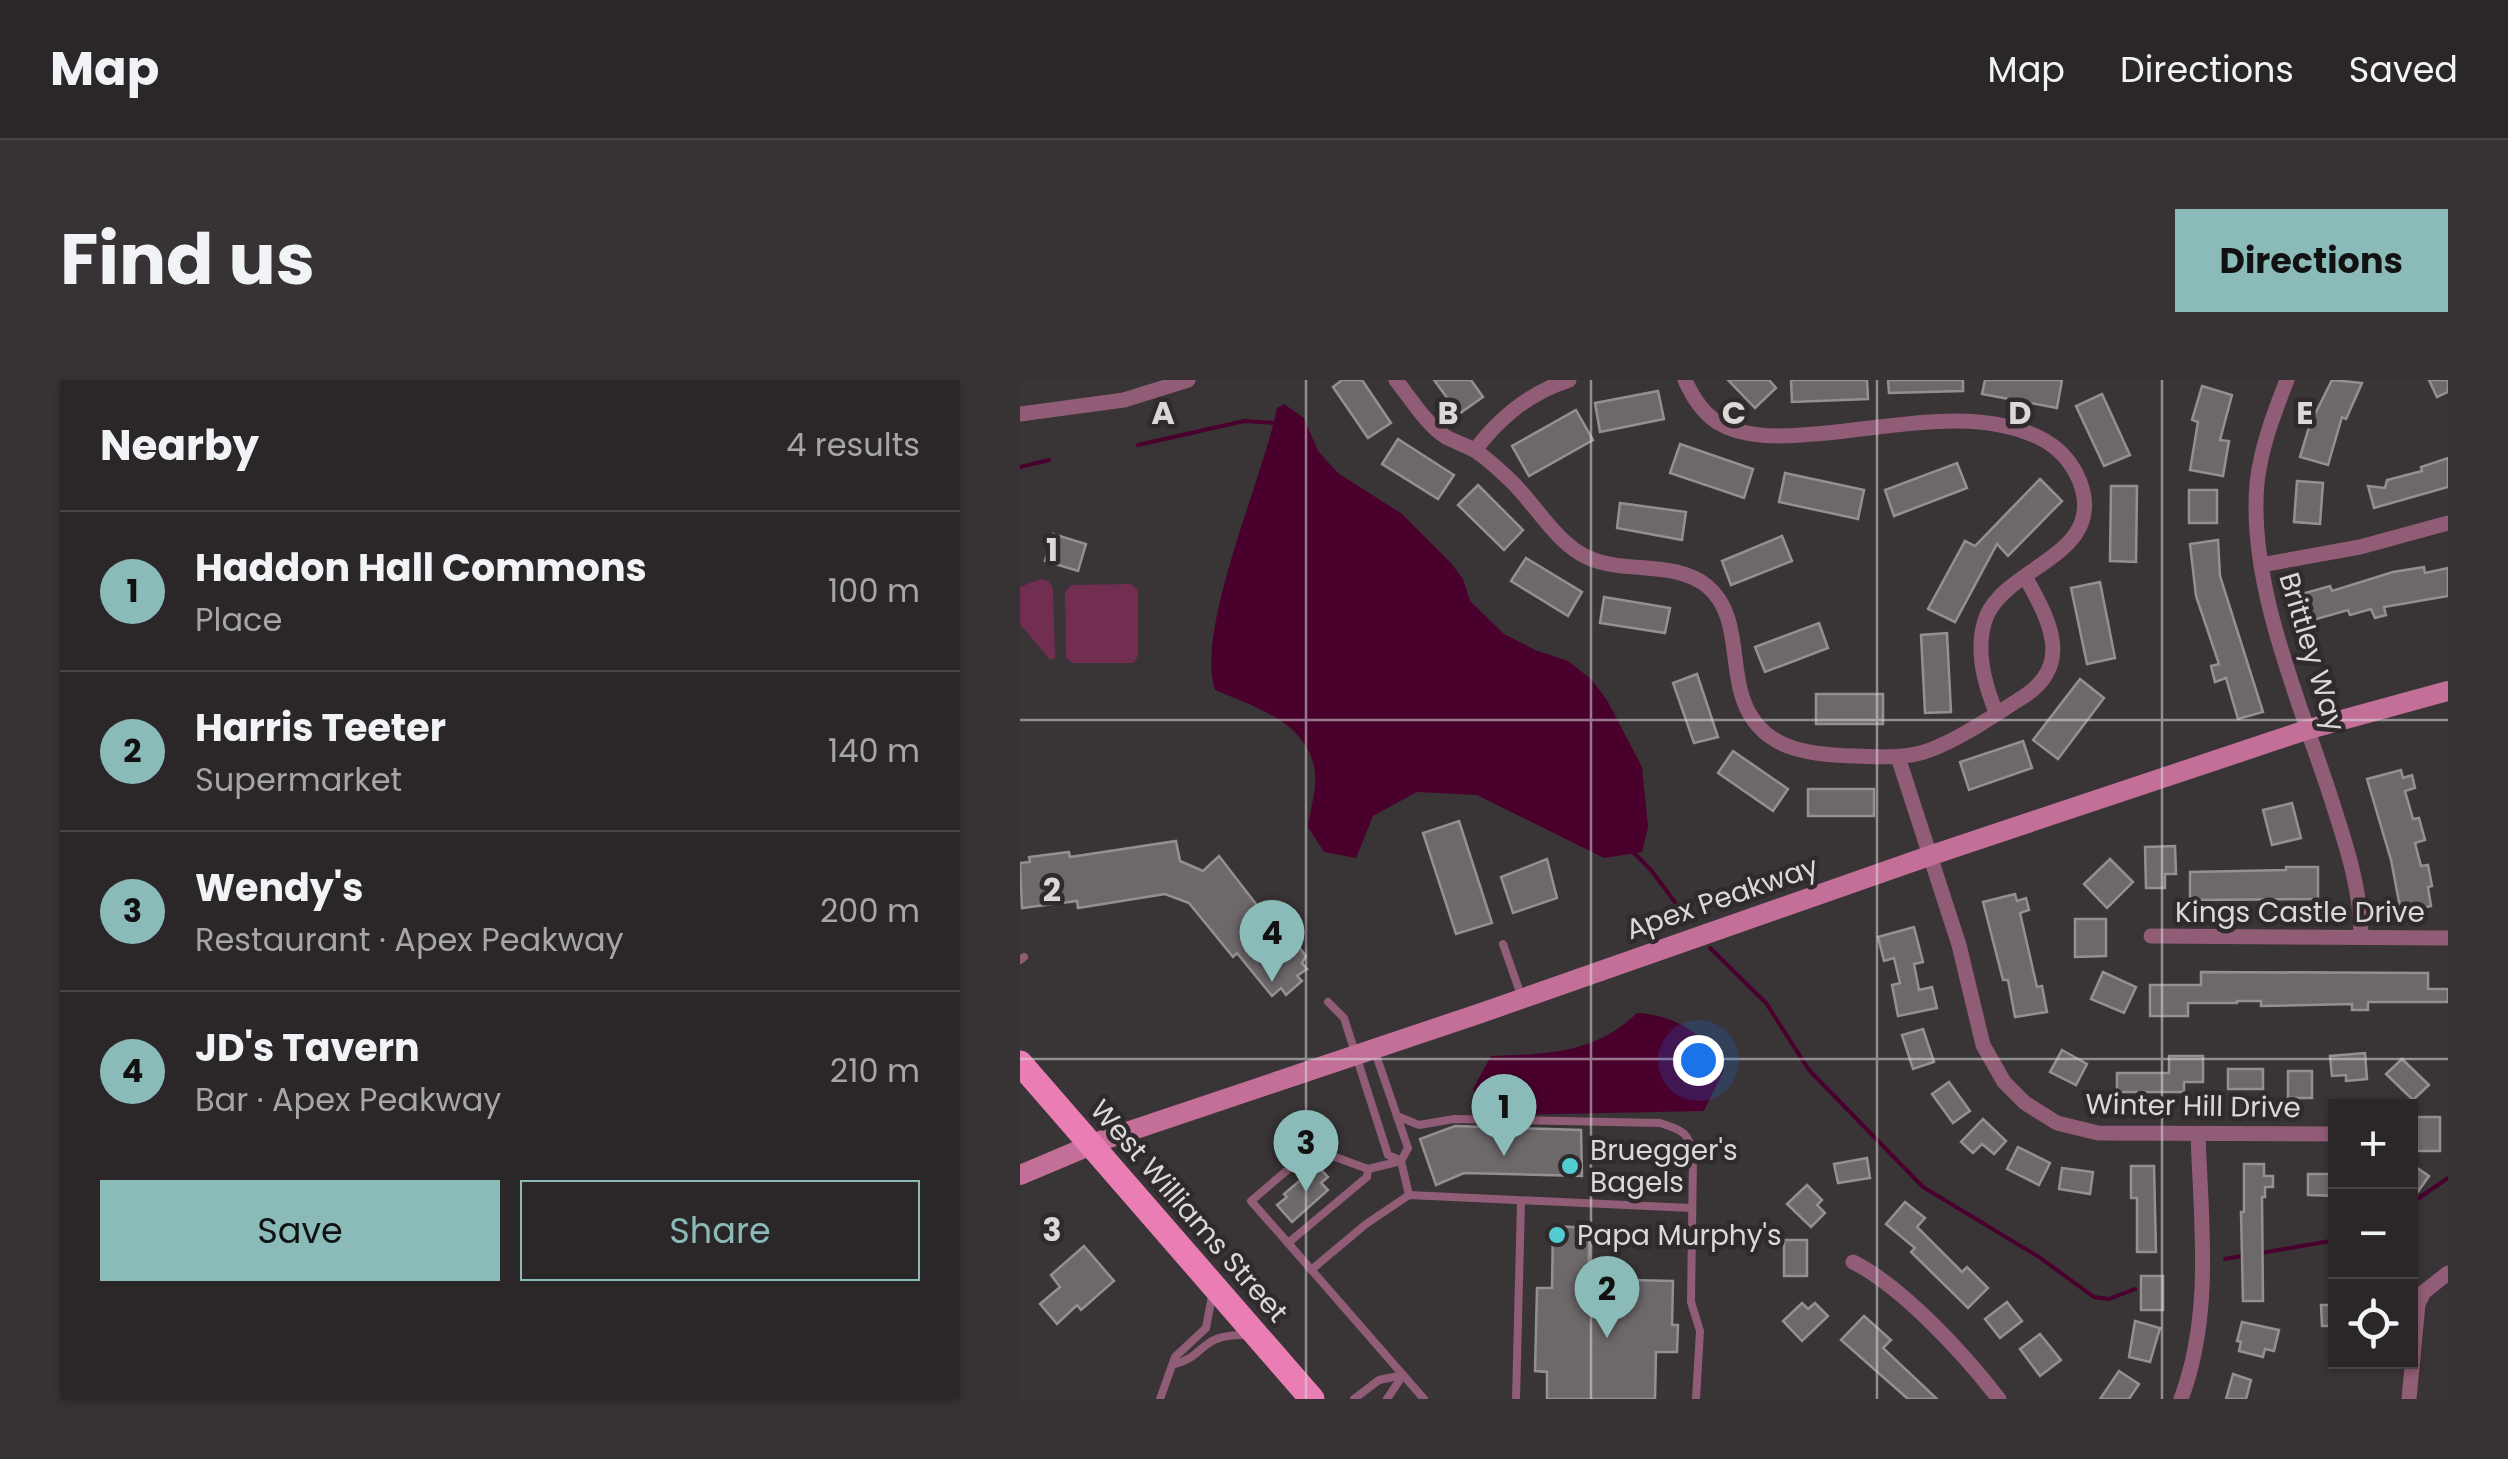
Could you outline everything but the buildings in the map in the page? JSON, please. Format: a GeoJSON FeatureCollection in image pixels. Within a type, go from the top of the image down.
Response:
{"type":"FeatureCollection","features":[{"type":"Feature","properties":{"kind":"main road","name":"Apex Peakway"},"geometry":{"type":"LineString","coordinates":[[1020,1174],[1091,1145],[1930,856],[2309,729],[2448,691]]}},
{"type":"Feature","properties":{"kind":"main road","name":"West Williams Street"},"geometry":{"type":"LineString","coordinates":[[1020,1062],[1312,1399]]}},
{"type":"Feature","properties":{"kind":"street"},"geometry":{"type":"LineString","coordinates":[[1020,414],[1106,404],[1188,380]]}},
{"type":"Feature","properties":{"kind":"street"},"geometry":{"type":"LineString","coordinates":[[1396,380],[1437,430],[1475,450],[1508,478],[1578,552],[1612,564],[1679,574],[1706,586],[1725,612],[1743,700],[1764,732],[1802,753],[1898,757],[1932,749],[2038,684],[2052,657],[2050,624],[2026,578]]}},
{"type":"Feature","properties":{"kind":"street"},"geometry":{"type":"LineString","coordinates":[[1475,450],[1505,415],[1534,395],[1569,380]]}},
{"type":"Feature","properties":{"kind":"street"},"geometry":{"type":"LineString","coordinates":[[1684,380],[1712,418],[1730,428],[1756,434],[1788,436],[1968,422],[2009,427],[2042,438],[2066,456],[2082,487],[2085,514],[2074,537],[1997,600],[1983,629],[1982,663],[1996,712]]}},
{"type":"Feature","properties":{"kind":"street","name":"Brittley Way"},"geometry":{"type":"LineString","coordinates":[[2287,380],[2269,427],[2258,481],[2261,565],[2270,608],[2352,866],[2358,889],[2360,937]]}},
{"type":"Feature","properties":{"kind":"street"},"geometry":{"type":"LineString","coordinates":[[2261,565],[2360,546],[2448,523]]}},
{"type":"Feature","properties":{"kind":"street","name":"Winter Hill Drive"},"geometry":{"type":"LineString","coordinates":[[1898,757],[1959,945],[1978,1032],[1988,1056],[2011,1090],[2042,1115],[2080,1130],[2328,1134]]}},
{"type":"Feature","properties":{"kind":"street","name":"Kings Castle Drive"},"geometry":{"type":"LineString","coordinates":[[2151,936],[2448,938]]}},
{"type":"Feature","properties":{"kind":"street"},"geometry":{"type":"LineString","coordinates":[[2180,1399],[2196,1349],[2202,1311],[2198,1134]]}},
{"type":"Feature","properties":{"kind":"street"},"geometry":{"type":"LineString","coordinates":[[1854,1262],[1880,1276],[2000,1399]]}},
{"type":"Feature","properties":{"kind":"street"},"geometry":{"type":"LineString","coordinates":[[2408,1399],[2418,1304],[2424,1292],[2448,1274]]}},
{"type":"Feature","properties":{"kind":"lane"},"geometry":{"type":"LineString","coordinates":[[1503,944],[1522,998]]}},
{"type":"Feature","properties":{"kind":"lane"},"geometry":{"type":"LineString","coordinates":[[1328,1002],[1344,1018],[1398,1116],[1408,1148],[1401,1161],[1409,1195]]}},
{"type":"Feature","properties":{"kind":"lane"},"geometry":{"type":"LineString","coordinates":[[1364,1051],[1388,1155],[1401,1161]]}},
{"type":"Feature","properties":{"kind":"lane"},"geometry":{"type":"LineString","coordinates":[[1398,1116],[1420,1124],[1454,1120],[1660,1123],[1684,1131],[1691,1139],[1693,1158],[1691,1302],[1700,1331],[1696,1399]]}},
{"type":"Feature","properties":{"kind":"lane"},"geometry":{"type":"LineString","coordinates":[[1401,1161],[1368,1169],[1318,1151],[1304,1156],[1251,1201],[1424,1399]]}},
{"type":"Feature","properties":{"kind":"lane"},"geometry":{"type":"LineString","coordinates":[[1288,1243],[1367,1177],[1368,1169]]}},
{"type":"Feature","properties":{"kind":"lane"},"geometry":{"type":"LineString","coordinates":[[1311,1270],[1366,1224],[1409,1195],[1691,1208]]}},
{"type":"Feature","properties":{"kind":"lane"},"geometry":{"type":"LineString","coordinates":[[1516,1399],[1522,1202]]}},
{"type":"Feature","properties":{"kind":"lane"},"geometry":{"type":"LineString","coordinates":[[1160,1399],[1175,1357],[1206,1328],[1212,1284]]}},
{"type":"Feature","properties":{"kind":"lane"},"geometry":{"type":"LineString","coordinates":[[1175,1364],[1214,1338],[1256,1335]]}},
{"type":"Feature","properties":{"kind":"lane"},"geometry":{"type":"LineString","coordinates":[[1354,1399],[1379,1380],[1403,1375]]}},
{"type":"Feature","properties":{"kind":"lane"},"geometry":{"type":"LineString","coordinates":[[1387,1399],[1403,1375]]}},
{"type":"Feature","properties":{"kind":"shaded area"},"geometry":{"type":"Polygon","coordinates":[[[1284,404],[1304,418],[1318,451],[1338,473],[1402,514],[1451,563],[1463,579],[1470,601],[1504,634],[1568,661],[1591,679],[1607,700],[1642,767],[1648,827],[1642,852],[1604,858],[1477,795],[1417,792],[1373,816],[1356,858],[1324,852],[1308,827],[1315,772],[1302,740],[1277,719],[1215,690],[1211,663],[1222,591],[1277,408],[1284,404]]]}},
{"type":"Feature","properties":{"kind":"shaded area"},"geometry":{"type":"Polygon","coordinates":[[[1040,579],[1053,588],[1055,658],[1050,660],[1020,624],[1020,587],[1040,579]]]}},
{"type":"Feature","properties":{"kind":"shaded area"},"geometry":{"type":"Polygon","coordinates":[[[1131,584],[1138,590],[1138,656],[1133,663],[1072,663],[1066,658],[1065,592],[1071,585],[1131,584]]]}},
{"type":"Feature","properties":{"kind":"shaded area"},"geometry":{"type":"Polygon","coordinates":[[[1637,1013],[1665,1018],[1689,1029],[1717,1058],[1724,1070],[1704,1111],[1507,1115],[1483,1106],[1473,1089],[1491,1056],[1551,1052],[1587,1044],[1621,1027],[1637,1013]]]}},
{"type":"Feature","properties":{"kind":"waterway"},"geometry":{"type":"LineString","coordinates":[[1138,445],[1244,421],[1274,423]]}},
{"type":"Feature","properties":{"kind":"waterway"},"geometry":{"type":"LineString","coordinates":[[1020,467],[1049,460]]}},
{"type":"Feature","properties":{"kind":"waterway"},"geometry":{"type":"LineString","coordinates":[[1632,851],[1686,917]]}},
{"type":"Feature","properties":{"kind":"waterway"},"geometry":{"type":"LineString","coordinates":[[1710,948],[1766,1003],[1809,1070],[1923,1187],[2039,1257],[2094,1297],[2109,1299],[2135,1289]]}},
{"type":"Feature","properties":{"kind":"waterway"},"geometry":{"type":"LineString","coordinates":[[2418,1199],[2448,1178]]}},
{"type":"Feature","properties":{"kind":"waterway"},"geometry":{"type":"LineString","coordinates":[[2261,1253],[2328,1241]]}},
{"type":"Feature","properties":{"kind":"waterway"},"geometry":{"type":"LineString","coordinates":[[2225,1259],[2247,1255]]}},
{"type":"Feature","properties":{"kind":"place","name":"JD's Tavern"},"geometry":{"type":"Point","coordinates":[1272,982]}},
{"type":"Feature","properties":{"kind":"place","name":"Haddon Hall Commons"},"geometry":{"type":"Point","coordinates":[1504,1156]}},
{"type":"Feature","properties":{"kind":"place","name":"Bruegger's Bagels"},"geometry":{"type":"Point","coordinates":[1570,1166]}},
{"type":"Feature","properties":{"kind":"place","name":"Wendy's"},"geometry":{"type":"Point","coordinates":[1306,1192]}},
{"type":"Feature","properties":{"kind":"place","name":"Papa Murphy's"},"geometry":{"type":"Point","coordinates":[1557,1235]}},
{"type":"Feature","properties":{"kind":"place","name":"Harris Teeter"},"geometry":{"type":"Point","coordinates":[1607,1338]}}]}
